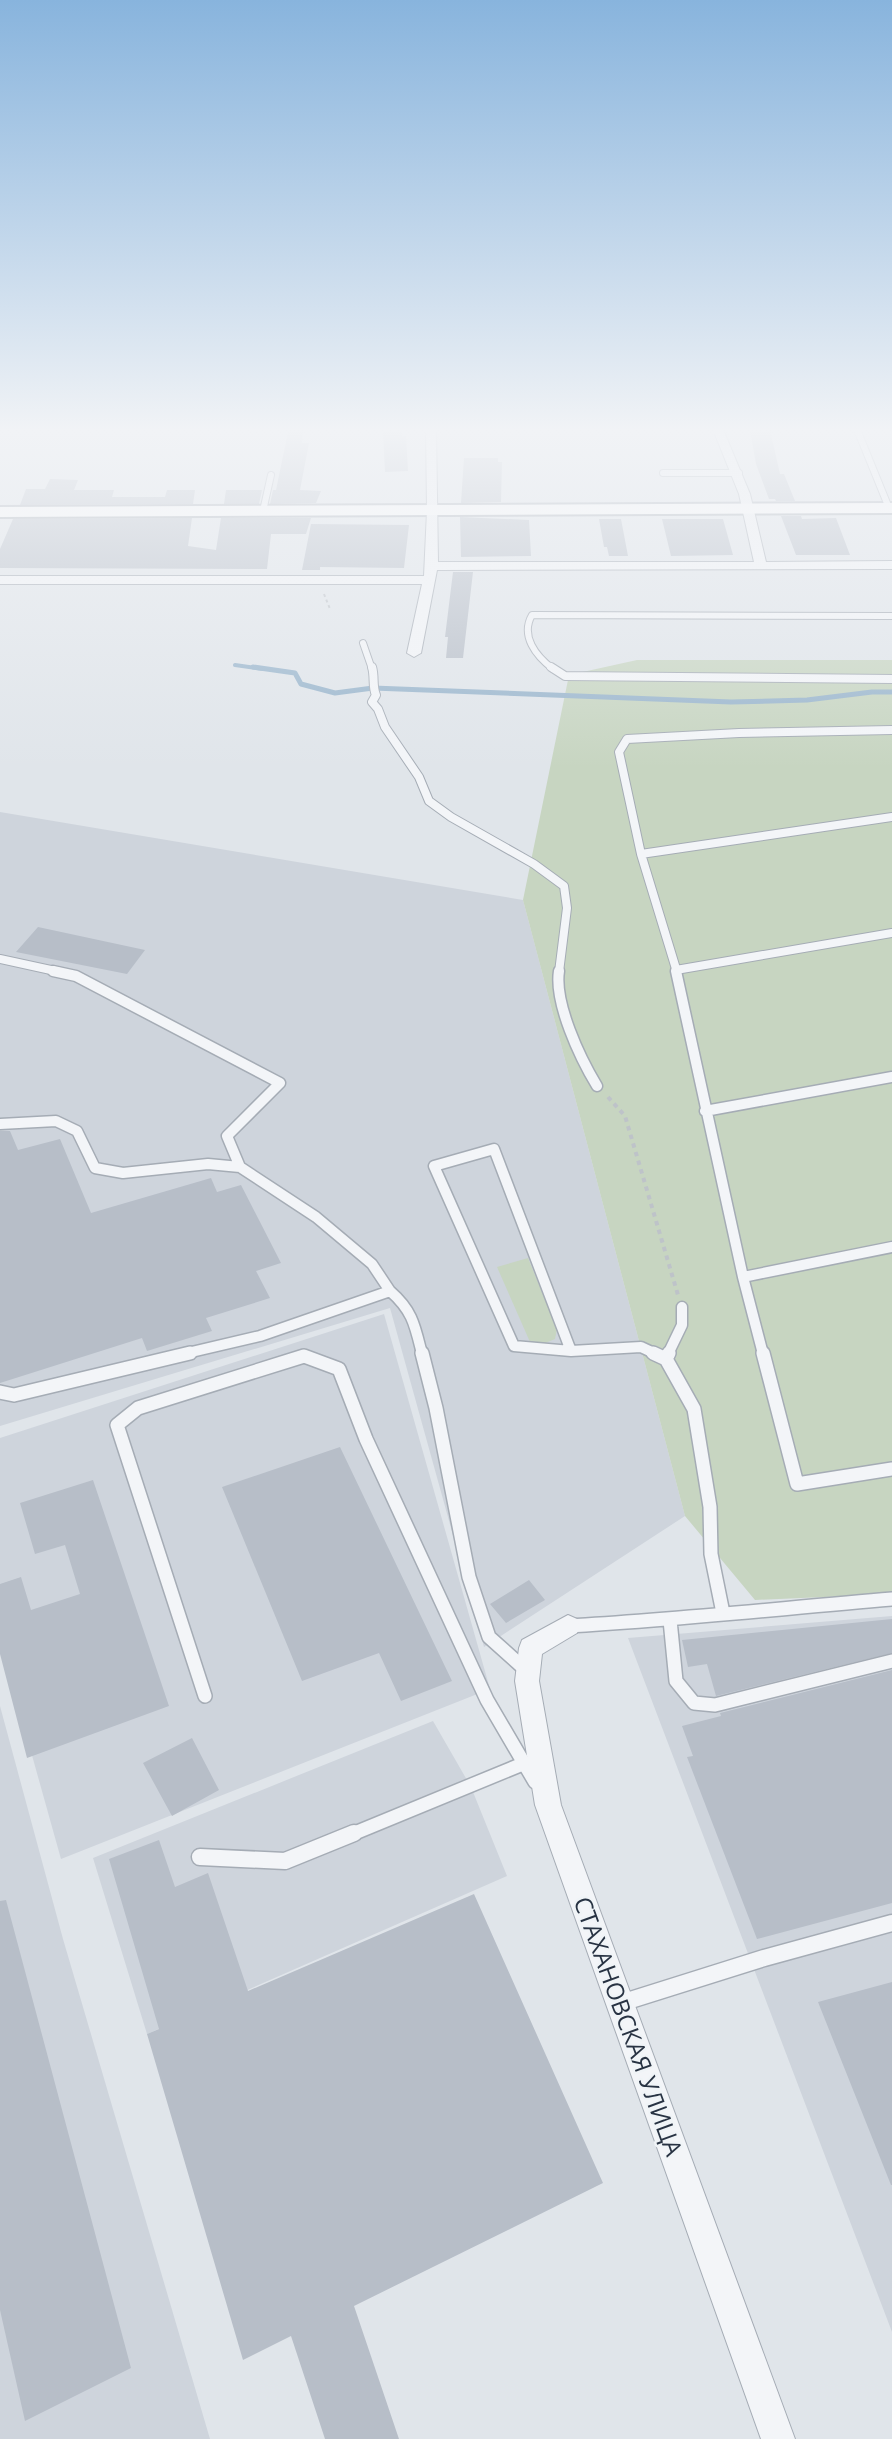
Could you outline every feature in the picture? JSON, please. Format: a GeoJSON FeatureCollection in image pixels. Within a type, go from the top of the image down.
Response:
{"type":"FeatureCollection","features":[{"type":"Feature","properties":{"kind":"street"},"geometry":{"type":"LineString","coordinates":[[414,653],[432,566],[433,541]]}},
{"type":"Feature","properties":{"kind":"street"},"geometry":{"type":"LineString","coordinates":[[756,541],[761,565]]}},
{"type":"Feature","properties":{"kind":"street"},"geometry":{"type":"LineString","coordinates":[[432,566],[892,565]]}},
{"type":"Feature","properties":{"kind":"street"},"geometry":{"type":"LineString","coordinates":[[0,580],[429,580]]}},
{"type":"Feature","properties":{"kind":"street","name":"СТАХАНОВСКАЯ УЛИЦА"},"geometry":{"type":"LineString","coordinates":[[568,1626],[531,1648],[528,1672],[527,1681],[548,1805],[778,2439]]}},
{"type":"Feature","properties":{"kind":"lane"},"geometry":{"type":"LineString","coordinates":[[892,616],[543,614],[532,615],[526,630],[530,642],[540,657],[555,672],[565,676],[892,679]]}},
{"type":"Feature","properties":{"kind":"lane"},"geometry":{"type":"LineString","coordinates":[[363,643],[374,674],[373,688],[376,694],[372,702],[378,709],[385,727],[419,777],[429,801],[451,817],[534,864],[564,886],[567,908],[557,984],[579,1056],[597,1086]]}},
{"type":"Feature","properties":{"kind":"lane"},"geometry":{"type":"LineString","coordinates":[[892,730],[739,733],[627,739],[619,752],[641,854],[676,970],[743,1278],[797,1484],[892,1469]]}},
{"type":"Feature","properties":{"kind":"lane"},"geometry":{"type":"LineString","coordinates":[[641,854],[892,817]]}},
{"type":"Feature","properties":{"kind":"lane"},"geometry":{"type":"LineString","coordinates":[[676,970],[892,933]]}},
{"type":"Feature","properties":{"kind":"lane"},"geometry":{"type":"LineString","coordinates":[[0,959],[76,976],[280,1083],[227,1136],[240,1167]]}},
{"type":"Feature","properties":{"kind":"lane"},"geometry":{"type":"LineString","coordinates":[[705,1111],[892,1077]]}},
{"type":"Feature","properties":{"kind":"lane"},"geometry":{"type":"LineString","coordinates":[[0,1124],[56,1121],[77,1131],[95,1168],[104,1170],[123,1173],[208,1164],[240,1167],[316,1217],[372,1264],[390,1291],[403,1302],[412,1315],[436,1408],[469,1577],[489,1637],[528,1672]]}},
{"type":"Feature","properties":{"kind":"lane"},"geometry":{"type":"LineString","coordinates":[[571,1351],[494,1149],[434,1166],[514,1346],[571,1351],[641,1347],[666,1359],[694,1409],[710,1507],[711,1554],[723,1613]]}},
{"type":"Feature","properties":{"kind":"lane"},"geometry":{"type":"LineString","coordinates":[[743,1278],[892,1247]]}},
{"type":"Feature","properties":{"kind":"lane"},"geometry":{"type":"LineString","coordinates":[[0,1392],[14,1395],[260,1336],[390,1291]]}},
{"type":"Feature","properties":{"kind":"lane"},"geometry":{"type":"LineString","coordinates":[[666,1359],[682,1325],[682,1307]]}},
{"type":"Feature","properties":{"kind":"lane"},"geometry":{"type":"LineString","coordinates":[[204,1696],[117,1425],[138,1408],[304,1356],[339,1369],[366,1439],[487,1700],[548,1805]]}},
{"type":"Feature","properties":{"kind":"lane"},"geometry":{"type":"LineString","coordinates":[[568,1626],[670,1620],[723,1613],[892,1599]]}},
{"type":"Feature","properties":{"kind":"lane"},"geometry":{"type":"LineString","coordinates":[[670,1620],[676,1681],[694,1703],[715,1705],[892,1661]]}},
{"type":"Feature","properties":{"kind":"lane"},"geometry":{"type":"LineString","coordinates":[[200,1857],[285,1861],[471,1787],[525,1763]]}},
{"type":"Feature","properties":{"kind":"lane"},"geometry":{"type":"LineString","coordinates":[[621,2002],[764,1958],[892,1923]]}},
{"type":"Feature","properties":{"kind":"path"},"geometry":{"type":"LineString","coordinates":[[597,1086],[625,1116],[682,1307]]}},
{"type":"Feature","properties":{"kind":"shaded area"},"geometry":{"type":"Polygon","coordinates":[[[0,812],[523,900],[685,1516],[484,1647],[390,1308],[0,1426],[0,812]]]}},
{"type":"Feature","properties":{"kind":"shaded area"},"geometry":{"type":"Polygon","coordinates":[[[384,1314],[490,1689],[61,1859],[0,1641],[0,1438],[384,1314]]]}},
{"type":"Feature","properties":{"kind":"shaded area"},"geometry":{"type":"Polygon","coordinates":[[[892,1616],[892,2332],[628,1638],[892,1616]]]}},
{"type":"Feature","properties":{"kind":"shaded area"},"geometry":{"type":"Polygon","coordinates":[[[0,1706],[63,1939],[210,2439],[0,2439],[0,1706]]]}},
{"type":"Feature","properties":{"kind":"shaded area"},"geometry":{"type":"Polygon","coordinates":[[[433,1721],[471,1787],[507,1876],[147,2034],[93,1858],[433,1721]]]}},
{"type":"Feature","properties":{"kind":"green space"},"geometry":{"type":"Polygon","coordinates":[[[637,660],[892,660],[892,1594],[755,1600],[685,1516],[523,900],[569,675],[637,660]]]}},
{"type":"Feature","properties":{"kind":"green space"},"geometry":{"type":"Polygon","coordinates":[[[528,1258],[557,1329],[555,1339],[543,1344],[530,1342],[497,1267],[528,1258]]]}},
{"type":"Feature","properties":{"kind":"building"},"geometry":{"type":"Polygon","coordinates":[[[4,541],[189,541],[188,546],[216,550],[217,541],[270,541],[267,569],[0,568],[0,549],[4,541]]]}},
{"type":"Feature","properties":{"kind":"building"},"geometry":{"type":"Polygon","coordinates":[[[308,541],[407,541],[404,568],[320,567],[320,570],[302,570],[308,541]]]}},
{"type":"Feature","properties":{"kind":"building"},"geometry":{"type":"Polygon","coordinates":[[[461,541],[530,541],[531,556],[461,557],[461,541]]]}},
{"type":"Feature","properties":{"kind":"building"},"geometry":{"type":"Polygon","coordinates":[[[603,541],[625,541],[628,556],[609,556],[607,547],[604,547],[603,541]]]}},
{"type":"Feature","properties":{"kind":"building"},"geometry":{"type":"Polygon","coordinates":[[[667,541],[729,541],[733,555],[671,556],[667,541]]]}},
{"type":"Feature","properties":{"kind":"building"},"geometry":{"type":"Polygon","coordinates":[[[791,541],[845,541],[850,555],[796,555],[791,541]]]}},
{"type":"Feature","properties":{"kind":"building"},"geometry":{"type":"Polygon","coordinates":[[[453,572],[473,572],[463,658],[446,658],[448,637],[445,637],[453,572]]]}},
{"type":"Feature","properties":{"kind":"building"},"geometry":{"type":"Polygon","coordinates":[[[38,927],[145,950],[127,974],[16,952],[38,927]]]}},
{"type":"Feature","properties":{"kind":"building"},"geometry":{"type":"Polygon","coordinates":[[[0,1131],[10,1131],[18,1150],[60,1139],[91,1213],[211,1178],[217,1192],[241,1185],[281,1263],[256,1271],[270,1298],[206,1318],[212,1331],[147,1351],[142,1338],[0,1383],[0,1131]]]}},
{"type":"Feature","properties":{"kind":"building"},"geometry":{"type":"Polygon","coordinates":[[[340,1447],[452,1681],[401,1701],[379,1653],[302,1681],[222,1487],[340,1447]]]}},
{"type":"Feature","properties":{"kind":"building"},"geometry":{"type":"Polygon","coordinates":[[[93,1480],[169,1706],[27,1758],[0,1654],[0,1584],[21,1577],[31,1610],[80,1594],[65,1545],[35,1554],[20,1503],[93,1480]]]}},
{"type":"Feature","properties":{"kind":"building"},"geometry":{"type":"Polygon","coordinates":[[[529,1580],[545,1600],[506,1623],[490,1604],[529,1580]]]}},
{"type":"Feature","properties":{"kind":"building"},"geometry":{"type":"Polygon","coordinates":[[[892,1619],[892,1653],[716,1696],[707,1664],[688,1667],[682,1640],[892,1619]]]}},
{"type":"Feature","properties":{"kind":"building"},"geometry":{"type":"Polygon","coordinates":[[[892,1670],[892,1903],[757,1939],[687,1757],[693,1756],[682,1726],[721,1716],[720,1713],[892,1670]]]}},
{"type":"Feature","properties":{"kind":"building"},"geometry":{"type":"Polygon","coordinates":[[[192,1738],[219,1790],[172,1816],[143,1763],[192,1738]]]}},
{"type":"Feature","properties":{"kind":"building"},"geometry":{"type":"Polygon","coordinates":[[[159,1840],[175,1887],[208,1873],[248,1991],[474,1894],[603,2183],[354,2306],[399,2439],[325,2439],[291,2336],[243,2360],[147,2034],[159,2029],[109,1859],[159,1840]]]}},
{"type":"Feature","properties":{"kind":"building"},"geometry":{"type":"Polygon","coordinates":[[[6,1900],[131,2368],[25,2421],[0,2310],[0,1901],[6,1900]]]}},
{"type":"Feature","properties":{"kind":"building"},"geometry":{"type":"Polygon","coordinates":[[[892,1982],[892,2185],[891,2185],[818,2002],[892,1982]]]}},
{"type":"Feature","properties":{"kind":"waterway"},"geometry":{"type":"LineString","coordinates":[[235,665],[264,669]]}},
{"type":"Feature","properties":{"kind":"waterway"},"geometry":{"type":"LineString","coordinates":[[253,667],[295,673],[301,684],[335,693],[373,688],[731,702],[807,700],[872,692],[892,692]]}}]}
